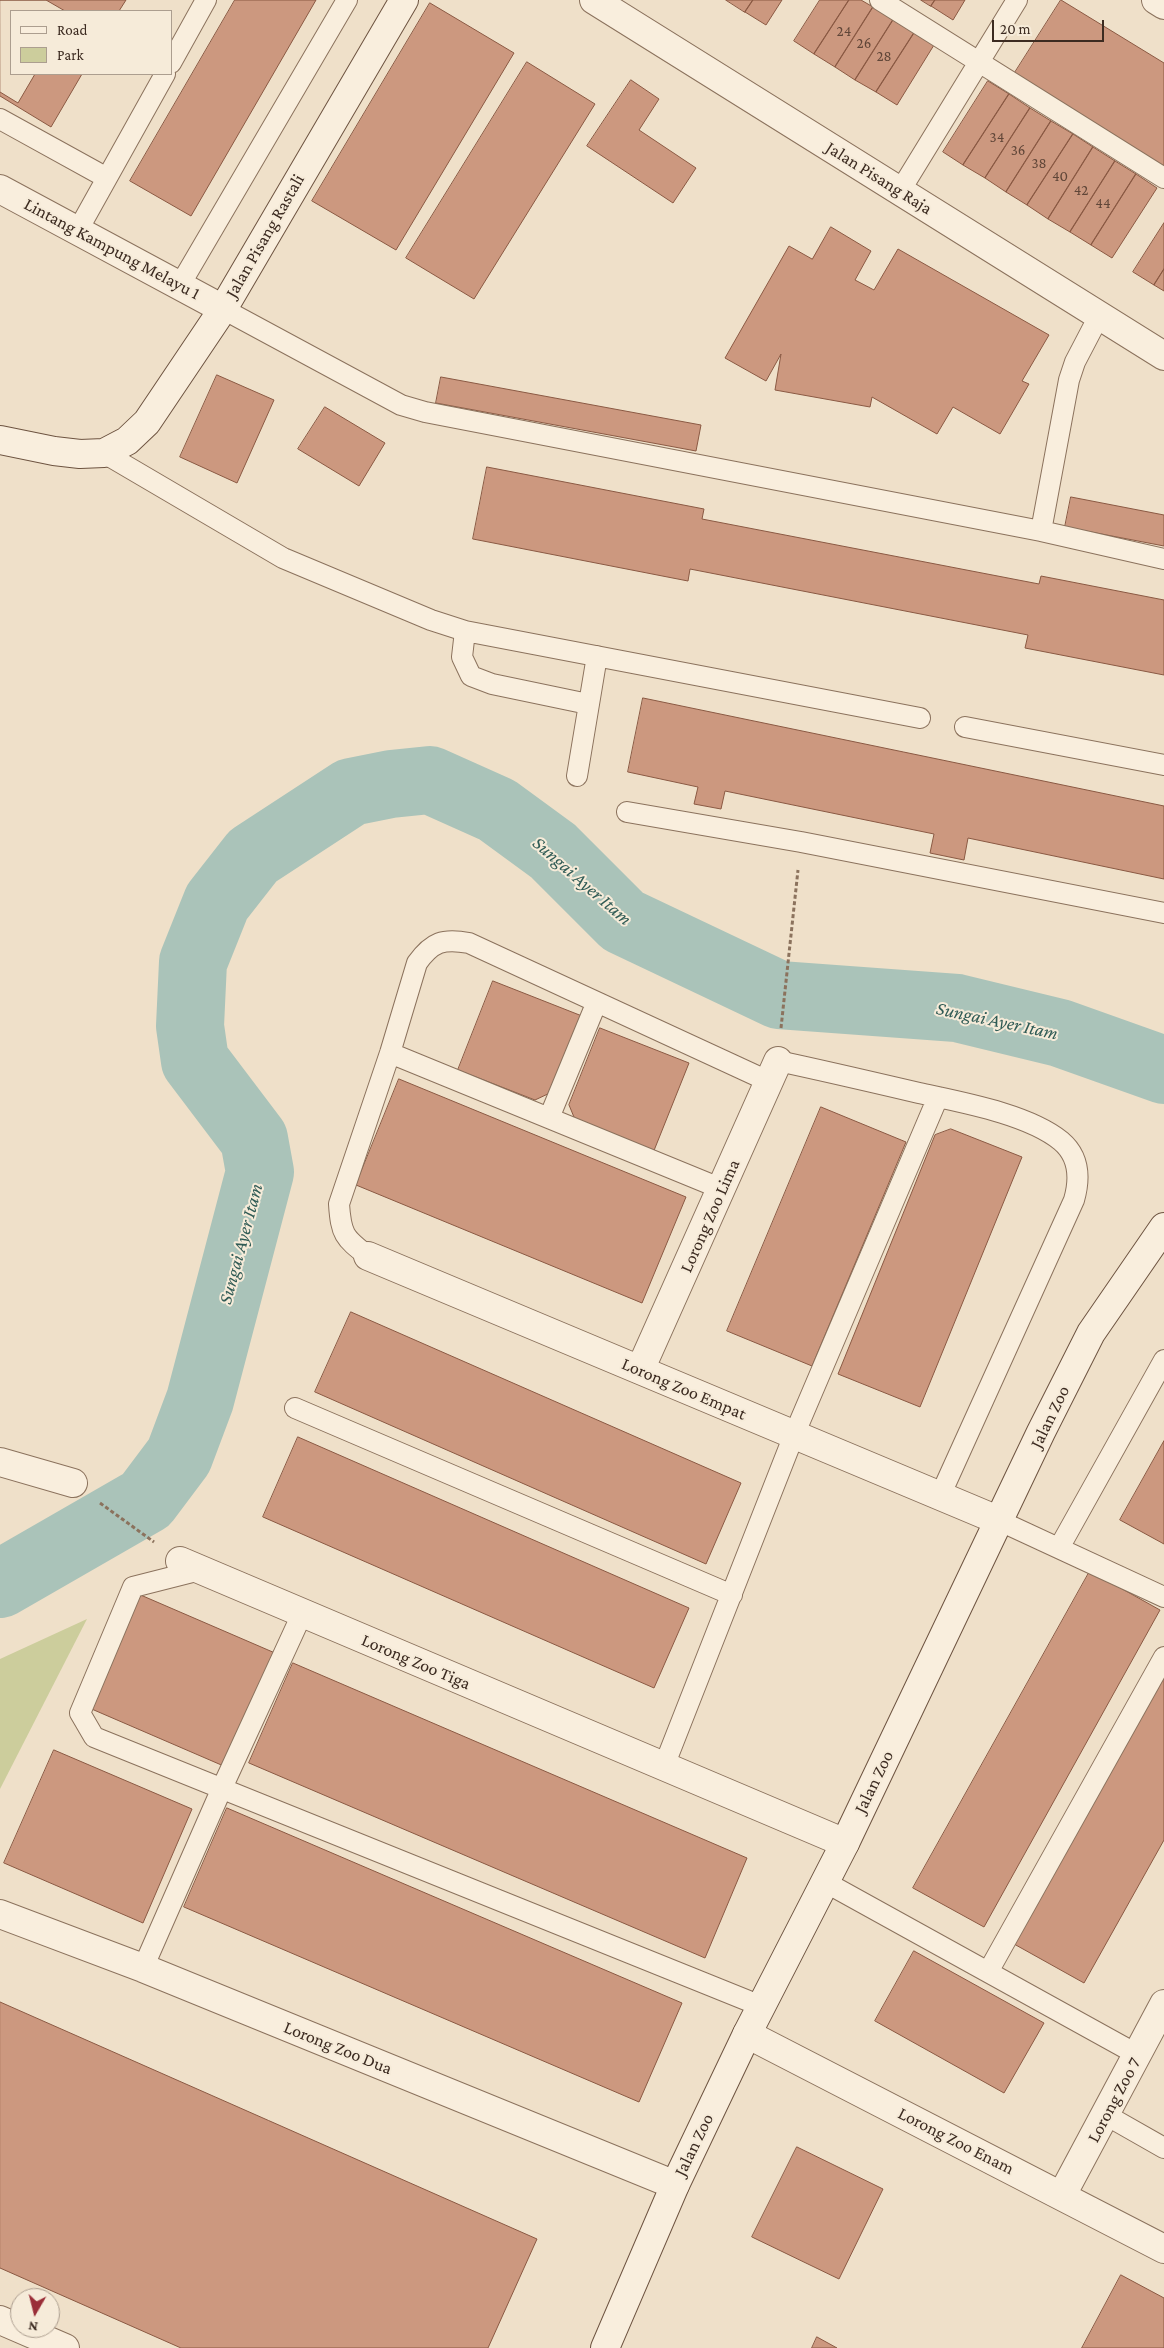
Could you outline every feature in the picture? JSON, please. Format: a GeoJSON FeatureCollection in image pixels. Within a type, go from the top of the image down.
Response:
{"type":"FeatureCollection","features":[{"type":"Feature","properties":{"kind":"street","name":"Jalan Pisang Rastali"},"geometry":{"type":"LineString","coordinates":[[104,453],[127,441],[148,422],[223,309],[404,0]]}},
{"type":"Feature","properties":{"kind":"street","name":"Jalan Pisang Raja"},"geometry":{"type":"LineString","coordinates":[[594,0],[1164,356]]}},
{"type":"Feature","properties":{"kind":"street"},"geometry":{"type":"LineString","coordinates":[[1156,0],[1164,5]]}},
{"type":"Feature","properties":{"kind":"street","name":"Lintang Kampung Melayu 1"},"geometry":{"type":"LineString","coordinates":[[0,190],[223,309]]}},
{"type":"Feature","properties":{"kind":"street"},"geometry":{"type":"LineString","coordinates":[[0,440],[54,451],[80,454],[104,453]]}},
{"type":"Feature","properties":{"kind":"street","name":"Lorong Zoo Lima"},"geometry":{"type":"LineString","coordinates":[[640,1370],[722,1189],[776,1060]]}},
{"type":"Feature","properties":{"kind":"street","name":"Jalan Zoo"},"geometry":{"type":"LineString","coordinates":[[605,2348],[675,2185],[760,2006],[845,1843],[1041,1432],[1092,1333],[1164,1227]]}},
{"type":"Feature","properties":{"kind":"street","name":"Lorong Zoo Empat"},"geometry":{"type":"LineString","coordinates":[[368,1256],[1000,1521]]}},
{"type":"Feature","properties":{"kind":"street"},"geometry":{"type":"LineString","coordinates":[[0,1462],[73,1483]]}},
{"type":"Feature","properties":{"kind":"street","name":"Lorong Zoo Tiga"},"geometry":{"type":"LineString","coordinates":[[190,1566],[845,1843]]}},
{"type":"Feature","properties":{"kind":"street","name":"Lorong Zoo Dua"},"geometry":{"type":"LineString","coordinates":[[0,1914],[143,1968],[675,2185]]}},
{"type":"Feature","properties":{"kind":"street","name":"Lorong Zoo 7"},"geometry":{"type":"LineString","coordinates":[[1062,2195],[1164,2004]]}},
{"type":"Feature","properties":{"kind":"street","name":"Lorong Zoo Enam"},"geometry":{"type":"LineString","coordinates":[[747,2034],[1164,2249]]}},
{"type":"Feature","properties":{"kind":"street"},"geometry":{"type":"LineString","coordinates":[[0,2320],[65,2348]]}},
{"type":"Feature","properties":{"kind":"lane"},"geometry":{"type":"LineString","coordinates":[[172,61],[206,0]]}},
{"type":"Feature","properties":{"kind":"lane"},"geometry":{"type":"LineString","coordinates":[[180,285],[347,0]]}},
{"type":"Feature","properties":{"kind":"lane"},"geometry":{"type":"LineString","coordinates":[[880,0],[1164,178]]}},
{"type":"Feature","properties":{"kind":"lane"},"geometry":{"type":"LineString","coordinates":[[900,191],[1017,0]]}},
{"type":"Feature","properties":{"kind":"lane"},"geometry":{"type":"LineString","coordinates":[[78,230],[164,75]]}},
{"type":"Feature","properties":{"kind":"lane"},"geometry":{"type":"LineString","coordinates":[[0,119],[107,178]]}},
{"type":"Feature","properties":{"kind":"lane"},"geometry":{"type":"LineString","coordinates":[[223,309],[401,405],[425,412],[1041,531],[1164,559]]}},
{"type":"Feature","properties":{"kind":"lane"},"geometry":{"type":"LineString","coordinates":[[1041,531],[1069,380],[1075,362],[1099,316]]}},
{"type":"Feature","properties":{"kind":"lane"},"geometry":{"type":"LineString","coordinates":[[104,453],[282,558],[431,620],[465,631],[920,718]]}},
{"type":"Feature","properties":{"kind":"lane"},"geometry":{"type":"LineString","coordinates":[[465,631],[462,657],[471,676],[492,684],[588,704]]}},
{"type":"Feature","properties":{"kind":"lane"},"geometry":{"type":"LineString","coordinates":[[577,776],[597,656]]}},
{"type":"Feature","properties":{"kind":"lane"},"geometry":{"type":"LineString","coordinates":[[965,727],[1164,765]]}},
{"type":"Feature","properties":{"kind":"lane"},"geometry":{"type":"LineString","coordinates":[[627,812],[801,842],[1164,913]]}},
{"type":"Feature","properties":{"kind":"lane"},"geometry":{"type":"LineString","coordinates":[[368,1256],[347,1240],[340,1222],[338,1204],[390,1053],[417,963],[426,950],[439,942],[454,940],[468,943],[596,1004],[776,1060],[997,1111],[1049,1133],[1062,1142],[1072,1154],[1078,1168],[1078,1184],[1074,1200],[940,1496]]}},
{"type":"Feature","properties":{"kind":"lane"},"geometry":{"type":"LineString","coordinates":[[549,1118],[596,1004]]}},
{"type":"Feature","properties":{"kind":"lane"},"geometry":{"type":"LineString","coordinates":[[390,1053],[722,1189]]}},
{"type":"Feature","properties":{"kind":"lane"},"geometry":{"type":"LineString","coordinates":[[664,1766],[794,1435],[938,1097]]}},
{"type":"Feature","properties":{"kind":"lane"},"geometry":{"type":"LineString","coordinates":[[1059,1548],[1164,1360]]}},
{"type":"Feature","properties":{"kind":"lane"},"geometry":{"type":"LineString","coordinates":[[295,1408],[732,1595]]}},
{"type":"Feature","properties":{"kind":"lane"},"geometry":{"type":"LineString","coordinates":[[1000,1521],[1164,1597]]}},
{"type":"Feature","properties":{"kind":"lane"},"geometry":{"type":"LineString","coordinates":[[190,1566],[133,1587],[80,1713],[94,1737],[760,2006]]}},
{"type":"Feature","properties":{"kind":"lane"},"geometry":{"type":"LineString","coordinates":[[143,1968],[222,1788],[302,1614]]}},
{"type":"Feature","properties":{"kind":"lane"},"geometry":{"type":"LineString","coordinates":[[988,1972],[1164,1657]]}},
{"type":"Feature","properties":{"kind":"lane"},"geometry":{"type":"LineString","coordinates":[[825,1882],[1138,2055]]}},
{"type":"Feature","properties":{"kind":"lane"},"geometry":{"type":"LineString","coordinates":[[1106,2115],[1164,2148]]}},
{"type":"Feature","properties":{"kind":"path"},"geometry":{"type":"LineString","coordinates":[[776,1060],[801,842]]}},
{"type":"Feature","properties":{"kind":"path"},"geometry":{"type":"LineString","coordinates":[[73,1483],[190,1566]]}},
{"type":"Feature","properties":{"kind":"green space"},"geometry":{"type":"Polygon","coordinates":[[[87,1619],[0,1789],[0,1659],[87,1619]]]}},
{"type":"Feature","properties":{"kind":"building"},"geometry":{"type":"Polygon","coordinates":[[[0,0],[126,0],[120,10],[10,10],[10,75],[81,75],[51,127],[0,96],[0,0]]]}},
{"type":"Feature","properties":{"kind":"building"},"geometry":{"type":"Polygon","coordinates":[[[0,0],[46,0],[63,10],[10,10],[10,75],[34,75],[18,103],[0,92],[0,0]]]}},
{"type":"Feature","properties":{"kind":"building"},"geometry":{"type":"Polygon","coordinates":[[[235,0],[316,0],[191,216],[130,181],[235,0]]]}},
{"type":"Feature","properties":{"kind":"building"},"geometry":{"type":"Polygon","coordinates":[[[726,0],[753,0],[745,12],[726,0]]]}},
{"type":"Feature","properties":{"kind":"building"},"geometry":{"type":"Polygon","coordinates":[[[753,0],[782,0],[766,25],[745,12],[753,0]]]}},
{"type":"Feature","properties":{"kind":"building"},"geometry":{"type":"Polygon","coordinates":[[[820,0],[849,0],[814,54],[794,41],[820,0]]]}},
{"type":"Feature","properties":{"kind":"building"},"geometry":{"type":"Polygon","coordinates":[[[849,0],[861,0],[873,7],[835,67],[814,54],[849,0]]]}},
{"type":"Feature","properties":{"kind":"building"},"geometry":{"type":"Polygon","coordinates":[[[921,0],[935,0],[931,6],[921,0]]]}},
{"type":"Feature","properties":{"kind":"building"},"geometry":{"type":"Polygon","coordinates":[[[935,0],[965,0],[953,20],[931,6],[935,0]]]}},
{"type":"Feature","properties":{"kind":"building"},"geometry":{"type":"Polygon","coordinates":[[[1061,0],[1164,63],[1164,168],[1014,74],[1061,0]]]}},
{"type":"Feature","properties":{"kind":"building"},"geometry":{"type":"Polygon","coordinates":[[[430,3],[514,53],[396,250],[312,201],[430,3]]]}},
{"type":"Feature","properties":{"kind":"building"},"geometry":{"type":"Polygon","coordinates":[[[873,7],[893,20],[855,80],[835,67],[873,7]]]}},
{"type":"Feature","properties":{"kind":"building"},"geometry":{"type":"Polygon","coordinates":[[[893,20],[914,33],[876,92],[855,80],[893,20]]]}},
{"type":"Feature","properties":{"kind":"building"},"geometry":{"type":"Polygon","coordinates":[[[914,33],[934,45],[897,105],[876,92],[914,33]]]}},
{"type":"Feature","properties":{"kind":"building"},"geometry":{"type":"Polygon","coordinates":[[[527,62],[595,104],[474,299],[406,258],[527,62]]]}},
{"type":"Feature","properties":{"kind":"building"},"geometry":{"type":"Polygon","coordinates":[[[631,80],[659,99],[639,130],[696,168],[673,203],[587,146],[631,80]]]}},
{"type":"Feature","properties":{"kind":"building"},"geometry":{"type":"Polygon","coordinates":[[[988,81],[1009,94],[963,165],[943,152],[988,81]]]}},
{"type":"Feature","properties":{"kind":"building"},"geometry":{"type":"Polygon","coordinates":[[[1009,94],[1030,108],[985,178],[963,165],[1009,94]]]}},
{"type":"Feature","properties":{"kind":"building"},"geometry":{"type":"Polygon","coordinates":[[[1030,108],[1051,121],[1006,192],[985,178],[1030,108]]]}},
{"type":"Feature","properties":{"kind":"building"},"geometry":{"type":"Polygon","coordinates":[[[1051,121],[1073,134],[1027,205],[1006,192],[1051,121]]]}},
{"type":"Feature","properties":{"kind":"building"},"geometry":{"type":"Polygon","coordinates":[[[1073,134],[1093,147],[1048,219],[1027,205],[1073,134]]]}},
{"type":"Feature","properties":{"kind":"building"},"geometry":{"type":"Polygon","coordinates":[[[1093,147],[1115,161],[1070,232],[1048,219],[1093,147]]]}},
{"type":"Feature","properties":{"kind":"building"},"geometry":{"type":"Polygon","coordinates":[[[1115,161],[1136,174],[1091,245],[1070,232],[1115,161]]]}},
{"type":"Feature","properties":{"kind":"building"},"geometry":{"type":"Polygon","coordinates":[[[1136,174],[1157,188],[1112,258],[1091,245],[1136,174]]]}},
{"type":"Feature","properties":{"kind":"building"},"geometry":{"type":"Polygon","coordinates":[[[1164,223],[1164,269],[1154,285],[1133,272],[1164,223]]]}},
{"type":"Feature","properties":{"kind":"building"},"geometry":{"type":"Polygon","coordinates":[[[831,227],[871,251],[855,280],[874,290],[898,249],[1049,335],[1022,381],[1029,384],[1000,434],[953,407],[937,434],[872,397],[870,407],[775,390],[781,354],[766,381],[725,358],[789,246],[812,259],[831,227]]]}},
{"type":"Feature","properties":{"kind":"building"},"geometry":{"type":"Polygon","coordinates":[[[1164,269],[1164,291],[1154,285],[1164,269]]]}},
{"type":"Feature","properties":{"kind":"building"},"geometry":{"type":"Polygon","coordinates":[[[217,375],[274,400],[237,483],[180,457],[217,375]]]}},
{"type":"Feature","properties":{"kind":"building"},"geometry":{"type":"Polygon","coordinates":[[[441,377],[701,425],[696,451],[436,403],[441,377]]]}},
{"type":"Feature","properties":{"kind":"building"},"geometry":{"type":"Polygon","coordinates":[[[325,407],[385,443],[359,486],[298,449],[325,407]]]}},
{"type":"Feature","properties":{"kind":"building"},"geometry":{"type":"Polygon","coordinates":[[[487,467],[704,509],[702,519],[1039,584],[1041,576],[1164,600],[1164,675],[1025,648],[1028,635],[690,569],[688,581],[473,539],[487,467]]]}},
{"type":"Feature","properties":{"kind":"building"},"geometry":{"type":"Polygon","coordinates":[[[1071,497],[1164,515],[1164,546],[1065,527],[1071,497]]]}},
{"type":"Feature","properties":{"kind":"building"},"geometry":{"type":"Polygon","coordinates":[[[643,698],[1164,806],[1164,879],[968,838],[964,860],[930,853],[934,834],[725,791],[721,809],[694,804],[698,787],[628,772],[643,698]]]}},
{"type":"Feature","properties":{"kind":"building"},"geometry":{"type":"Polygon","coordinates":[[[493,981],[582,1016],[552,1092],[535,1100],[458,1070],[493,981]]]}},
{"type":"Feature","properties":{"kind":"building"},"geometry":{"type":"Polygon","coordinates":[[[600,1028],[689,1063],[653,1153],[576,1122],[569,1105],[600,1028]]]}},
{"type":"Feature","properties":{"kind":"building"},"geometry":{"type":"Polygon","coordinates":[[[399,1079],[686,1197],[642,1303],[356,1185],[399,1079]]]}},
{"type":"Feature","properties":{"kind":"building"},"geometry":{"type":"Polygon","coordinates":[[[821,1107],[906,1142],[812,1366],[727,1331],[821,1107]]]}},
{"type":"Feature","properties":{"kind":"building"},"geometry":{"type":"Polygon","coordinates":[[[951,1129],[1022,1157],[920,1407],[838,1374],[935,1135],[951,1129]]]}},
{"type":"Feature","properties":{"kind":"building"},"geometry":{"type":"Polygon","coordinates":[[[351,1312],[741,1483],[706,1564],[315,1392],[351,1312]]]}},
{"type":"Feature","properties":{"kind":"building"},"geometry":{"type":"Polygon","coordinates":[[[298,1437],[689,1608],[654,1688],[263,1517],[298,1437]]]}},
{"type":"Feature","properties":{"kind":"building"},"geometry":{"type":"Polygon","coordinates":[[[1164,1441],[1164,1544],[1120,1520],[1164,1441]]]}},
{"type":"Feature","properties":{"kind":"building"},"geometry":{"type":"Polygon","coordinates":[[[1090,1571],[1160,1610],[984,1927],[913,1888],[1090,1571]]]}},
{"type":"Feature","properties":{"kind":"building"},"geometry":{"type":"Polygon","coordinates":[[[136,1593],[275,1653],[226,1767],[87,1707],[136,1593]]]}},
{"type":"Feature","properties":{"kind":"building"},"geometry":{"type":"Polygon","coordinates":[[[293,1663],[747,1858],[705,1958],[249,1763],[293,1663]]]}},
{"type":"Feature","properties":{"kind":"building"},"geometry":{"type":"Polygon","coordinates":[[[1164,1675],[1164,1840],[1084,1983],[1014,1944],[1164,1675]]]}},
{"type":"Feature","properties":{"kind":"building"},"geometry":{"type":"Polygon","coordinates":[[[54,1750],[192,1809],[143,1923],[4,1863],[54,1750]]]}},
{"type":"Feature","properties":{"kind":"building"},"geometry":{"type":"Polygon","coordinates":[[[227,1808],[682,2003],[639,2102],[184,1907],[227,1808]]]}},
{"type":"Feature","properties":{"kind":"building"},"geometry":{"type":"Polygon","coordinates":[[[914,1951],[1044,2023],[1004,2093],[875,2021],[914,1951]]]}},
{"type":"Feature","properties":{"kind":"building"},"geometry":{"type":"Polygon","coordinates":[[[0,2002],[537,2239],[488,2348],[181,2348],[60,2295],[60,2288],[45,2288],[0,2268],[0,2002]]]}},
{"type":"Feature","properties":{"kind":"building"},"geometry":{"type":"Polygon","coordinates":[[[797,2147],[883,2189],[839,2279],[752,2237],[797,2147]]]}},
{"type":"Feature","properties":{"kind":"building"},"geometry":{"type":"Polygon","coordinates":[[[1121,2275],[1164,2298],[1164,2348],[1082,2348],[1121,2275]]]}},
{"type":"Feature","properties":{"kind":"building"},"geometry":{"type":"Polygon","coordinates":[[[817,2337],[837,2348],[812,2348],[817,2337]]]}},
{"type":"Feature","properties":{"kind":"waterway","name":"Sungai Ayer Itam"},"geometry":{"type":"LineString","coordinates":[[0,1584],[146,1500],[179,1456],[200,1400],[260,1172],[254,1139],[195,1061],[190,1026],[193,962],[217,902],[253,856],[351,792],[391,784],[430,780],[497,810],[553,851],[623,921],[779,995],[957,1008],[1060,1033],[1164,1070]]}}]}
